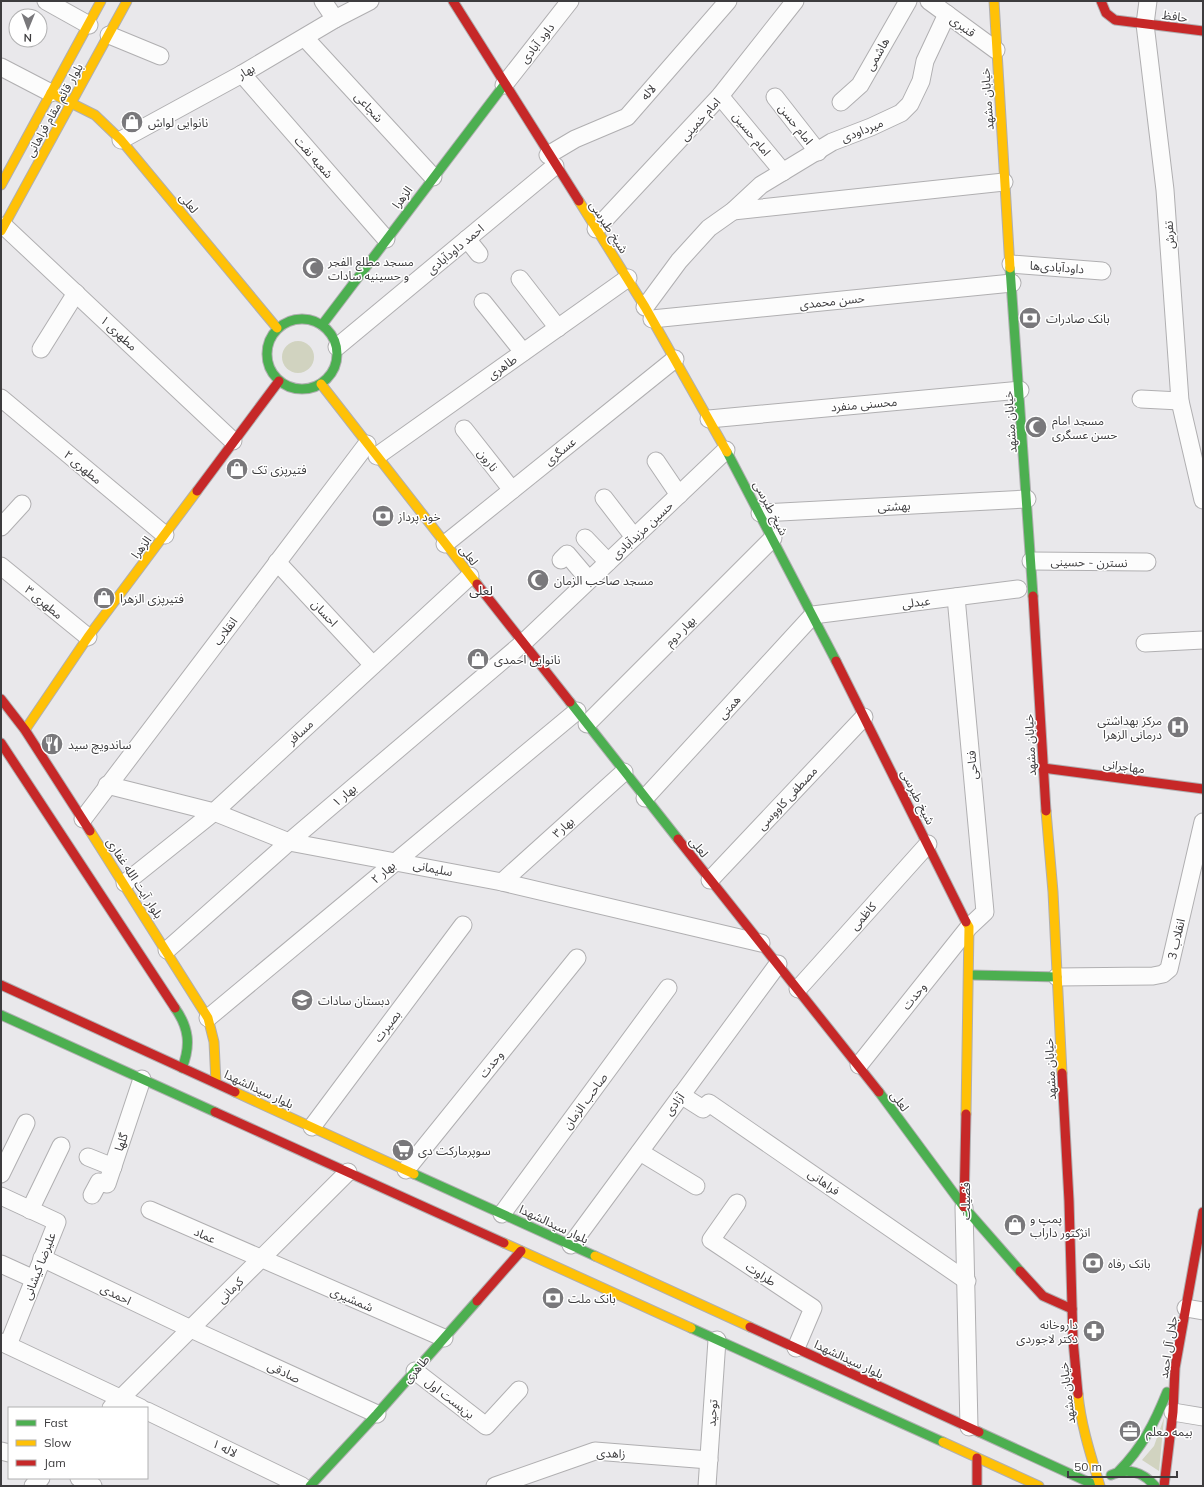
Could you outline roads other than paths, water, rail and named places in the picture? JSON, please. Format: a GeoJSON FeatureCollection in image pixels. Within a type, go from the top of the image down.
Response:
{"type":"FeatureCollection","features":[{"type":"Feature","properties":{"kind":"street"},"geometry":{"type":"LineString","coordinates":[[46,1],[88,25]]}},
{"type":"Feature","properties":{"kind":"street","name":"بلوار قائم مقام فراهانی"},"geometry":{"type":"LineString","coordinates":[[1,185],[6,166],[51,93],[101,1]]}},
{"type":"Feature","properties":{"kind":"street","name":"بلوار قائم مقام فراهانی"},"geometry":{"type":"LineString","coordinates":[[2,228],[127,1]]}},
{"type":"Feature","properties":{"kind":"street"},"geometry":{"type":"LineString","coordinates":[[323,1],[335,19]]}},
{"type":"Feature","properties":{"kind":"street","name":"بهار"},"geometry":{"type":"LineString","coordinates":[[121,140],[242,74],[335,19],[370,1]]}},
{"type":"Feature","properties":{"kind":"street","name":"شیخ طبرسی"},"geometry":{"type":"LineString","coordinates":[[453,1],[504,85],[649,313],[760,513],[813,615],[969,927],[970,975]]}},
{"type":"Feature","properties":{"kind":"street","name":"داود آبادی"},"geometry":{"type":"LineString","coordinates":[[504,85],[570,1]]}},
{"type":"Feature","properties":{"kind":"street","name":"لاله"},"geometry":{"type":"LineString","coordinates":[[552,160],[575,139],[626,117],[728,1]]}},
{"type":"Feature","properties":{"kind":"street","name":"امام خمینی"},"geometry":{"type":"LineString","coordinates":[[596,229],[720,96],[795,1]]}},
{"type":"Feature","properties":{"kind":"street","name":"هاشمی"},"geometry":{"type":"LineString","coordinates":[[841,102],[860,85],[908,1]]}},
{"type":"Feature","properties":{"kind":"street","name":"قنبری"},"geometry":{"type":"LineString","coordinates":[[929,1],[996,50]]}},
{"type":"Feature","properties":{"kind":"street","name":"خیابان مشهد"},"geometry":{"type":"LineString","coordinates":[[994,1],[1004,182],[1020,390],[1043,768],[1053,892],[1072,1309],[1080,1412],[1099,1486]]}},
{"type":"Feature","properties":{"kind":"street"},"geometry":{"type":"LineString","coordinates":[[1101,1],[1106,13],[1115,20],[1145,24]]}},
{"type":"Feature","properties":{"kind":"street","name":"تفرش"},"geometry":{"type":"LineString","coordinates":[[1148,1],[1145,24],[1166,190],[1180,401],[1203,500]]}},
{"type":"Feature","properties":{"kind":"street","name":"میرداودی"},"geometry":{"type":"LineString","coordinates":[[649,313],[679,261],[709,228],[733,211],[760,185],[818,152],[832,142],[890,119],[910,104],[921,81],[925,61],[947,14]]}},
{"type":"Feature","properties":{"kind":"street","name":"حافظ"},"geometry":{"type":"LineString","coordinates":[[1145,24],[1203,31]]}},
{"type":"Feature","properties":{"kind":"street"},"geometry":{"type":"LineString","coordinates":[[109,35],[160,56]]}},
{"type":"Feature","properties":{"kind":"street","name":"شجاعی"},"geometry":{"type":"LineString","coordinates":[[305,38],[433,177]]}},
{"type":"Feature","properties":{"kind":"street"},"geometry":{"type":"LineString","coordinates":[[1,67],[51,93]]}},
{"type":"Feature","properties":{"kind":"street","name":"شعبه نفت"},"geometry":{"type":"LineString","coordinates":[[242,74],[386,239]]}},
{"type":"Feature","properties":{"kind":"street","name":"الزهرا"},"geometry":{"type":"LineString","coordinates":[[322,325],[504,85]]}},
{"type":"Feature","properties":{"kind":"street","name":"لعلی"},"geometry":{"type":"LineString","coordinates":[[51,93],[95,115],[121,140],[277,328]]}},
{"type":"Feature","properties":{"kind":"street","name":"امام حسین"},"geometry":{"type":"LineString","coordinates":[[720,96],[783,172]]}},
{"type":"Feature","properties":{"kind":"street","name":"امام حسن"},"geometry":{"type":"LineString","coordinates":[[775,97],[818,152]]}},
{"type":"Feature","properties":{"kind":"street","name":"احمد داودآبادی"},"geometry":{"type":"LineString","coordinates":[[337,347],[467,239],[552,160]]}},
{"type":"Feature","properties":{"kind":"street","name":"میرداودی"},"geometry":{"type":"LineString","coordinates":[[733,211],[1004,182]]}},
{"type":"Feature","properties":{"kind":"street","name":"مطهری ۱"},"geometry":{"type":"LineString","coordinates":[[2,228],[76,293],[233,441]]}},
{"type":"Feature","properties":{"kind":"street"},"geometry":{"type":"LineString","coordinates":[[467,239],[478,254]]}},
{"type":"Feature","properties":{"kind":"street","name":"داودآبادی‌ها"},"geometry":{"type":"LineString","coordinates":[[1011,264],[1102,271]]}},
{"type":"Feature","properties":{"kind":"street","name":"طاهری"},"geometry":{"type":"LineString","coordinates":[[372,450],[524,352],[628,278]]}},
{"type":"Feature","properties":{"kind":"street"},"geometry":{"type":"LineString","coordinates":[[520,279],[558,328]]}},
{"type":"Feature","properties":{"kind":"street","name":"حسن محمدی"},"geometry":{"type":"LineString","coordinates":[[649,313],[1012,284]]}},
{"type":"Feature","properties":{"kind":"street"},"geometry":{"type":"LineString","coordinates":[[41,349],[76,293]]}},
{"type":"Feature","properties":{"kind":"street"},"geometry":{"type":"LineString","coordinates":[[483,302],[524,352]]}},
{"type":"Feature","properties":{"kind":"street"},"geometry":{"type":"LineString","coordinates":[[302,318],[316,321],[322,325],[332,334],[338,354],[335,368],[327,379],[321,384],[304,389],[287,386],[279,381],[272,374],[266,355],[267,345],[277,328],[289,321],[302,318]]}},
{"type":"Feature","properties":{"kind":"street","name":"عسگری"},"geometry":{"type":"LineString","coordinates":[[445,544],[675,359]]}},
{"type":"Feature","properties":{"kind":"street","name":"الزهرا"},"geometry":{"type":"LineString","coordinates":[[25,730],[88,638],[279,381]]}},
{"type":"Feature","properties":{"kind":"street","name":"لعلی"},"geometry":{"type":"LineString","coordinates":[[321,384],[624,772],[859,1065],[964,1207],[1043,1296],[1072,1309]]}},
{"type":"Feature","properties":{"kind":"street","name":"محسنی منفرد"},"geometry":{"type":"LineString","coordinates":[[709,419],[1020,390]]}},
{"type":"Feature","properties":{"kind":"street","name":"مطهری ۲"},"geometry":{"type":"LineString","coordinates":[[1,398],[165,535]]}},
{"type":"Feature","properties":{"kind":"street"},"geometry":{"type":"LineString","coordinates":[[1141,399],[1180,401]]}},
{"type":"Feature","properties":{"kind":"street","name":"نارون"},"geometry":{"type":"LineString","coordinates":[[464,429],[512,490]]}},
{"type":"Feature","properties":{"kind":"street","name":"انقلاب"},"geometry":{"type":"LineString","coordinates":[[83,819],[107,785],[277,562],[372,450]]}},
{"type":"Feature","properties":{"kind":"street","name":"حسین مزیدآبادی"},"geometry":{"type":"LineString","coordinates":[[523,643],[726,450]]}},
{"type":"Feature","properties":{"kind":"street"},"geometry":{"type":"LineString","coordinates":[[656,461],[679,495]]}},
{"type":"Feature","properties":{"kind":"street"},"geometry":{"type":"LineString","coordinates":[[604,498],[634,537]]}},
{"type":"Feature","properties":{"kind":"street","name":"بهشتی"},"geometry":{"type":"LineString","coordinates":[[760,513],[1027,499]]}},
{"type":"Feature","properties":{"kind":"street"},"geometry":{"type":"LineString","coordinates":[[1,527],[22,504]]}},
{"type":"Feature","properties":{"kind":"street"},"geometry":{"type":"LineString","coordinates":[[585,538],[608,562]]}},
{"type":"Feature","properties":{"kind":"street","name":"بهار دوم"},"geometry":{"type":"LineString","coordinates":[[587,724],[773,538]]}},
{"type":"Feature","properties":{"kind":"street"},"geometry":{"type":"LineString","coordinates":[[561,560],[567,554],[589,580]]}},
{"type":"Feature","properties":{"kind":"street","name":"نسترن - حسینی"},"geometry":{"type":"LineString","coordinates":[[1031,561],[1147,562]]}},
{"type":"Feature","properties":{"kind":"street","name":"احسان"},"geometry":{"type":"LineString","coordinates":[[277,562],[373,665]]}},
{"type":"Feature","properties":{"kind":"street","name":"مطهری ۳"},"geometry":{"type":"LineString","coordinates":[[1,566],[88,638]]}},
{"type":"Feature","properties":{"kind":"street","name":"مسافر"},"geometry":{"type":"LineString","coordinates":[[125,884],[214,812],[470,576]]}},
{"type":"Feature","properties":{"kind":"street","name":"عبدلی"},"geometry":{"type":"LineString","coordinates":[[813,615],[1018,589]]}},
{"type":"Feature","properties":{"kind":"street","name":"فتاحی"},"geometry":{"type":"LineString","coordinates":[[956,597],[985,912],[969,927]]}},
{"type":"Feature","properties":{"kind":"street","name":"همتی"},"geometry":{"type":"LineString","coordinates":[[645,798],[813,615]]}},
{"type":"Feature","properties":{"kind":"street"},"geometry":{"type":"LineString","coordinates":[[1145,643],[1203,640]]}},
{"type":"Feature","properties":{"kind":"street","name":"بهار ۱"},"geometry":{"type":"LineString","coordinates":[[155,957],[523,643]]}},
{"type":"Feature","properties":{"kind":"street","name":"بلوار آیت الله غفاری"},"geometry":{"type":"LineString","coordinates":[[1,699],[25,730],[125,884],[188,1031],[190,1044],[182,1068]]}},
{"type":"Feature","properties":{"kind":"street","name":"بهار ۲"},"geometry":{"type":"LineString","coordinates":[[208,1018],[576,711]]}},
{"type":"Feature","properties":{"kind":"street","name":"مصطفی کاووسی"},"geometry":{"type":"LineString","coordinates":[[710,880],[864,717]]}},
{"type":"Feature","properties":{"kind":"street","name":"بلوار آیت الله غفاری"},"geometry":{"type":"LineString","coordinates":[[1,743],[155,957],[208,1018],[214,1042],[216,1083]]}},
{"type":"Feature","properties":{"kind":"street"},"geometry":{"type":"LineString","coordinates":[[1,766],[10,755]]}},
{"type":"Feature","properties":{"kind":"street","name":"مهاجرانی"},"geometry":{"type":"LineString","coordinates":[[1043,768],[1203,789]]}},
{"type":"Feature","properties":{"kind":"street","name":"بهار۳"},"geometry":{"type":"LineString","coordinates":[[502,882],[624,772]]}},
{"type":"Feature","properties":{"kind":"street","name":"سلیمانی"},"geometry":{"type":"LineString","coordinates":[[107,785],[214,812],[289,842],[397,861],[502,882],[761,943]]}},
{"type":"Feature","properties":{"kind":"street","name":"انقلاب 3"},"geometry":{"type":"LineString","coordinates":[[1057,977],[1153,976],[1163,974],[1169,969],[1203,822]]}},
{"type":"Feature","properties":{"kind":"street","name":"کاظمی"},"geometry":{"type":"LineString","coordinates":[[798,989],[928,844]]}},
{"type":"Feature","properties":{"kind":"street","name":"بصیرت"},"geometry":{"type":"LineString","coordinates":[[303,1139],[463,925]]}},
{"type":"Feature","properties":{"kind":"street","name":"وحدت"},"geometry":{"type":"LineString","coordinates":[[859,1065],[969,927]]}},
{"type":"Feature","properties":{"kind":"street","name":"وحدت"},"geometry":{"type":"LineString","coordinates":[[406,1170],[577,958]]}},
{"type":"Feature","properties":{"kind":"street","name":"آزادی"},"geometry":{"type":"LineString","coordinates":[[571,1245],[778,964]]}},
{"type":"Feature","properties":{"kind":"street"},"geometry":{"type":"LineString","coordinates":[[970,975],[1057,977]]}},
{"type":"Feature","properties":{"kind":"street","name":"فضیلت"},"geometry":{"type":"LineString","coordinates":[[969,1427],[967,1281],[964,1207],[970,975]]}},
{"type":"Feature","properties":{"kind":"street","name":"بلوار سیدالشهدا"},"geometry":{"type":"LineString","coordinates":[[1,984],[216,1083],[303,1139],[348,1172],[1036,1485]]}},
{"type":"Feature","properties":{"kind":"street","name":"صاحب الزمان"},"geometry":{"type":"LineString","coordinates":[[502,1214],[668,988]]}},
{"type":"Feature","properties":{"kind":"street","name":"بلوار سیدالشهدا"},"geometry":{"type":"LineString","coordinates":[[1,1015],[142,1079],[303,1139],[406,1170],[1099,1486]]}},
{"type":"Feature","properties":{"kind":"street","name":"گلها"},"geometry":{"type":"LineString","coordinates":[[92,1194],[99,1182],[107,1184],[142,1079]]}},
{"type":"Feature","properties":{"kind":"street","name":"فراهانی"},"geometry":{"type":"LineString","coordinates":[[681,1096],[703,1109],[710,1103],[967,1281]]}},
{"type":"Feature","properties":{"kind":"street"},"geometry":{"type":"LineString","coordinates":[[1,1174],[26,1123]]}},
{"type":"Feature","properties":{"kind":"street"},"geometry":{"type":"LineString","coordinates":[[30,1210],[61,1146]]}},
{"type":"Feature","properties":{"kind":"street"},"geometry":{"type":"LineString","coordinates":[[640,1152],[696,1186]]}},
{"type":"Feature","properties":{"kind":"street"},"geometry":{"type":"LineString","coordinates":[[88,1157],[113,1167]]}},
{"type":"Feature","properties":{"kind":"street","name":"کرمانی"},"geometry":{"type":"LineString","coordinates":[[116,1403],[348,1172]]}},
{"type":"Feature","properties":{"kind":"street","name":"علیرضا کیشانی"},"geometry":{"type":"LineString","coordinates":[[1,1196],[57,1222],[34,1279],[5,1343]]}},
{"type":"Feature","properties":{"kind":"street","name":"طراوت"},"geometry":{"type":"LineString","coordinates":[[737,1203],[711,1240],[814,1308],[796,1348]]}},
{"type":"Feature","properties":{"kind":"street","name":"عماد"},"geometry":{"type":"LineString","coordinates":[[150,1210],[261,1259]]}},
{"type":"Feature","properties":{"kind":"street","name":"جلال آل احمد"},"geometry":{"type":"LineString","coordinates":[[1164,1486],[1173,1412],[1175,1368],[1203,1212]]}},
{"type":"Feature","properties":{"kind":"street","name":"طاهری"},"geometry":{"type":"LineString","coordinates":[[310,1486],[377,1414],[521,1251]]}},
{"type":"Feature","properties":{"kind":"street","name":"احمدی"},"geometry":{"type":"LineString","coordinates":[[42,1258],[190,1329]]}},
{"type":"Feature","properties":{"kind":"street","name":"شمشیری"},"geometry":{"type":"LineString","coordinates":[[261,1259],[444,1338]]}},
{"type":"Feature","properties":{"kind":"street"},"geometry":{"type":"LineString","coordinates":[[1,1264],[34,1279]]}},
{"type":"Feature","properties":{"kind":"street"},"geometry":{"type":"LineString","coordinates":[[1186,1308],[1203,1310]]}},
{"type":"Feature","properties":{"kind":"street","name":"صادقی"},"geometry":{"type":"LineString","coordinates":[[190,1329],[377,1414]]}},
{"type":"Feature","properties":{"kind":"street","name":"توحید"},"geometry":{"type":"LineString","coordinates":[[708,1486],[717,1340]]}},
{"type":"Feature","properties":{"kind":"street"},"geometry":{"type":"LineString","coordinates":[[5,1343],[116,1403],[136,1407]]}},
{"type":"Feature","properties":{"kind":"street"},"geometry":{"type":"LineString","coordinates":[[1099,1486],[1133,1458],[1144,1443],[1155,1421],[1175,1368]]}},
{"type":"Feature","properties":{"kind":"street","name":"بن‌بست اول"},"geometry":{"type":"LineString","coordinates":[[415,1371],[486,1426],[519,1390]]}},
{"type":"Feature","properties":{"kind":"street","name":"لاله ۱"},"geometry":{"type":"LineString","coordinates":[[148,1411],[302,1486]]}},
{"type":"Feature","properties":{"kind":"street"},"geometry":{"type":"LineString","coordinates":[[1173,1412],[1203,1417]]}},
{"type":"Feature","properties":{"kind":"street","name":"زاهدی"},"geometry":{"type":"LineString","coordinates":[[495,1486],[595,1451],[709,1460]]}},
{"type":"Feature","properties":{"kind":"street"},"geometry":{"type":"LineString","coordinates":[[977,1458],[977,1486]]}},
{"type":"Feature","properties":{"kind":"street"},"geometry":{"type":"LineString","coordinates":[[1036,1485],[1043,1461]]}},
{"type":"Feature","properties":{"kind":"street"},"geometry":{"type":"LineString","coordinates":[[1119,1471],[1140,1473],[1149,1478],[1155,1486]]}},
{"type":"Feature","properties":{"kind":"street"},"geometry":{"type":"LineString","coordinates":[[81,1479],[92,1486]]}},
{"type":"Feature","properties":{"kind":"place","name":"نانوایی لواش"},"geometry":{"type":"Point","coordinates":[132,122]}},
{"type":"Feature","properties":{"kind":"place","name":"مسجد مطلع الفجر و حسینیه سادات"},"geometry":{"type":"Point","coordinates":[313,268]}},
{"type":"Feature","properties":{"kind":"place","name":"بانک صادرات"},"geometry":{"type":"Point","coordinates":[1030,318]}},
{"type":"Feature","properties":{"kind":"place","name":"مسجد امام حسن عسگری"},"geometry":{"type":"Point","coordinates":[1036,427]}},
{"type":"Feature","properties":{"kind":"place","name":"فتیرپزی تک"},"geometry":{"type":"Point","coordinates":[237,469]}},
{"type":"Feature","properties":{"kind":"place","name":"خود پرداز"},"geometry":{"type":"Point","coordinates":[383,516]}},
{"type":"Feature","properties":{"kind":"place","name":"مسجد صاحب الزمان"},"geometry":{"type":"Point","coordinates":[538,580]}},
{"type":"Feature","properties":{"kind":"place","name":"فتیرپزی الزهرا"},"geometry":{"type":"Point","coordinates":[104,598]}},
{"type":"Feature","properties":{"kind":"place","name":"نانوایی احمدی"},"geometry":{"type":"Point","coordinates":[478,659]}},
{"type":"Feature","properties":{"kind":"place","name":"مرکز بهداشتی درمانی الزهرا"},"geometry":{"type":"Point","coordinates":[1178,727]}},
{"type":"Feature","properties":{"kind":"place","name":"ساندویچ سید"},"geometry":{"type":"Point","coordinates":[52,744]}},
{"type":"Feature","properties":{"kind":"place","name":"دبستان سادات"},"geometry":{"type":"Point","coordinates":[302,1000]}},
{"type":"Feature","properties":{"kind":"place","name":"سوپرمارکت دی"},"geometry":{"type":"Point","coordinates":[403,1150]}},
{"type":"Feature","properties":{"kind":"place","name":"پمپ و انژکتور داراب"},"geometry":{"type":"Point","coordinates":[1015,1225]}},
{"type":"Feature","properties":{"kind":"place","name":"بانک رفاه"},"geometry":{"type":"Point","coordinates":[1093,1263]}},
{"type":"Feature","properties":{"kind":"place","name":"بانک ملت"},"geometry":{"type":"Point","coordinates":[553,1298]}},
{"type":"Feature","properties":{"kind":"place","name":"داروخانه دکتر لاجوردی"},"geometry":{"type":"Point","coordinates":[1094,1331]}},
{"type":"Feature","properties":{"kind":"place","name":"بیمه معلم"},"geometry":{"type":"Point","coordinates":[1130,1431]}},
{"type":"Feature","properties":{"kind":"district","name":"لعلی"},"geometry":{"type":"Point","coordinates":[481,590]}}]}
